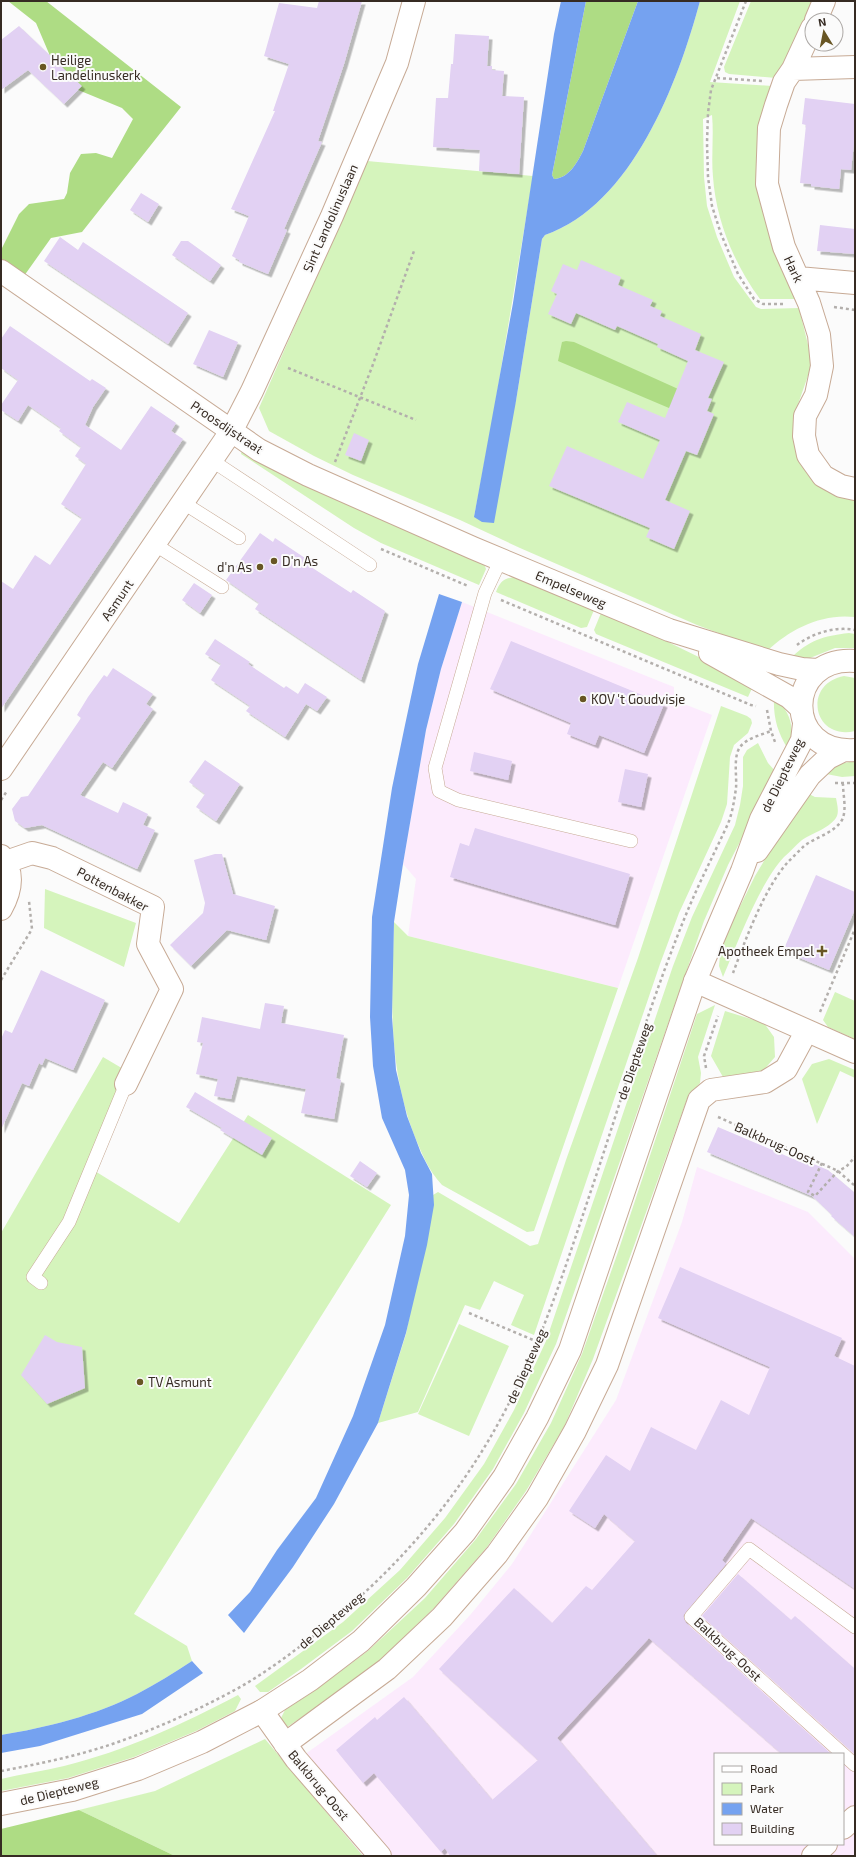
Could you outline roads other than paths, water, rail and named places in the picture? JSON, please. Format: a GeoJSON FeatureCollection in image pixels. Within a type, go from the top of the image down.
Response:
{"type":"FeatureCollection","features":[{"type":"Feature","properties":{"kind":"street","name":"Sint Landolinuslaan"},"geometry":{"type":"LineString","coordinates":[[232,430],[252,391],[332,216],[397,63],[414,1]]}},
{"type":"Feature","properties":{"kind":"street"},"geometry":{"type":"LineString","coordinates":[[819,12],[824,1]]}},
{"type":"Feature","properties":{"kind":"street","name":"Hark"},"geometry":{"type":"LineString","coordinates":[[804,44],[776,104],[769,128],[767,184],[784,247],[809,303],[819,335],[822,366],[816,395],[805,416],[804,436],[808,455],[823,476],[841,486],[855,489]]}},
{"type":"Feature","properties":{"kind":"street"},"geometry":{"type":"LineString","coordinates":[[789,75],[855,67]]}},
{"type":"Feature","properties":{"kind":"street","name":"Proosdijstraat"},"geometry":{"type":"LineString","coordinates":[[1,271],[259,450],[308,475],[473,548]]}},
{"type":"Feature","properties":{"kind":"street"},"geometry":{"type":"LineString","coordinates":[[798,278],[855,283]]}},
{"type":"Feature","properties":{"kind":"street","name":"Asmunt"},"geometry":{"type":"LineString","coordinates":[[1,769],[232,430]]}},
{"type":"Feature","properties":{"kind":"street","name":"Empelseweg"},"geometry":{"type":"LineString","coordinates":[[473,548],[669,630],[770,685],[789,697],[802,716],[810,734],[819,742],[830,748],[848,750]]}},
{"type":"Feature","properties":{"kind":"street","name":"Empelseweg"},"geometry":{"type":"LineString","coordinates":[[669,630],[779,664],[802,669],[818,670]]}},
{"type":"Feature","properties":{"kind":"street"},"geometry":{"type":"LineString","coordinates":[[818,670],[829,664],[842,661],[855,662]]}},
{"type":"Feature","properties":{"kind":"street","name":"de Diepteweg"},"geometry":{"type":"LineString","coordinates":[[1,1804],[72,1790],[138,1769],[202,1742],[262,1711],[310,1680],[361,1641],[416,1587],[465,1532],[504,1477],[538,1418],[570,1350],[695,981],[742,871],[761,819],[802,740],[802,716],[805,687],[810,677],[818,670]]}},
{"type":"Feature","properties":{"kind":"street","name":"de Diepteweg"},"geometry":{"type":"LineString","coordinates":[[742,871],[810,775],[828,758],[848,750]]}},
{"type":"Feature","properties":{"kind":"street","name":"Pottenbakker"},"geometry":{"type":"LineString","coordinates":[[1,909],[9,896],[11,876],[4,859],[32,854],[52,858],[153,906],[148,944],[172,989],[126,1084]]}},
{"type":"Feature","properties":{"kind":"street"},"geometry":{"type":"LineString","coordinates":[[695,981],[806,1032],[855,1052]]}},
{"type":"Feature","properties":{"kind":"street"},"geometry":{"type":"LineString","coordinates":[[285,1744],[387,1669],[442,1617],[497,1554],[537,1498],[575,1431],[607,1364],[698,1100],[717,1089],[765,1082],[786,1069],[806,1032]]}},
{"type":"Feature","properties":{"kind":"street","name":"Balkbrug-Oost"},"geometry":{"type":"LineString","coordinates":[[262,1711],[285,1744],[380,1856]]}},
{"type":"Feature","properties":{"kind":"street"},"geometry":{"type":"LineString","coordinates":[[844,1827],[855,1816]]}},
{"type":"Feature","properties":{"kind":"street"},"geometry":{"type":"LineString","coordinates":[[813,1856],[825,1845]]}},
{"type":"Feature","properties":{"kind":"lane"},"geometry":{"type":"LineString","coordinates":[[211,460],[370,565]]}},
{"type":"Feature","properties":{"kind":"lane"},"geometry":{"type":"LineString","coordinates":[[182,502],[239,538]]}},
{"type":"Feature","properties":{"kind":"lane"},"geometry":{"type":"LineString","coordinates":[[154,544],[222,587]]}},
{"type":"Feature","properties":{"kind":"lane"},"geometry":{"type":"LineString","coordinates":[[501,559],[485,593],[435,768],[439,791],[458,800],[631,841]]}},
{"type":"Feature","properties":{"kind":"lane"},"geometry":{"type":"LineString","coordinates":[[41,1283],[33,1277],[69,1222],[126,1084]]}},
{"type":"Feature","properties":{"kind":"lane","name":"Balkbrug-Oost"},"geometry":{"type":"LineString","coordinates":[[842,1753],[692,1617],[749,1549],[855,1627]]}},
{"type":"Feature","properties":{"kind":"lane","name":"Balkbrug-Oost"},"geometry":{"type":"LineString","coordinates":[[844,1755],[855,1765]]}},
{"type":"Feature","properties":{"kind":"water"},"geometry":{"type":"Polygon","coordinates":[[[561,1],[586,1],[552,175],[554,179],[568,173],[575,165],[583,151],[638,1],[700,1],[679,68],[647,138],[626,169],[603,197],[576,220],[545,235],[542,239],[516,401],[494,523],[482,522],[474,517],[513,303],[554,34],[561,1]]]}},
{"type":"Feature","properties":{"kind":"water"},"geometry":{"type":"Polygon","coordinates":[[[439,594],[462,602],[441,669],[426,730],[403,864],[394,922],[392,1017],[396,1070],[407,1116],[421,1153],[432,1174],[434,1205],[427,1245],[406,1333],[378,1423],[334,1504],[293,1567],[244,1633],[228,1615],[250,1592],[277,1550],[316,1498],[353,1416],[385,1325],[405,1236],[409,1195],[405,1170],[382,1118],[373,1066],[370,1017],[372,917],[392,788],[405,725],[418,664],[439,594]]]}},
{"type":"Feature","properties":{"kind":"water"},"geometry":{"type":"Polygon","coordinates":[[[192,1661],[203,1673],[142,1714],[40,1746],[1,1753],[1,1735],[35,1729],[70,1720],[121,1702],[165,1678],[192,1661]]]}},
{"type":"Feature","properties":{"kind":"place","name":"Heilige Landelinuskerk"},"geometry":{"type":"Point","coordinates":[43,67]}},
{"type":"Feature","properties":{"kind":"place","name":"D'n As"},"geometry":{"type":"Point","coordinates":[274,561]}},
{"type":"Feature","properties":{"kind":"place","name":"d'n As"},"geometry":{"type":"Point","coordinates":[260,567]}},
{"type":"Feature","properties":{"kind":"place","name":"KOV 't Goudvisje"},"geometry":{"type":"Point","coordinates":[583,699]}},
{"type":"Feature","properties":{"kind":"place","name":"Apotheek Empel"},"geometry":{"type":"Point","coordinates":[822,951]}},
{"type":"Feature","properties":{"kind":"place","name":"TV Asmunt"},"geometry":{"type":"Point","coordinates":[140,1382]}}]}
